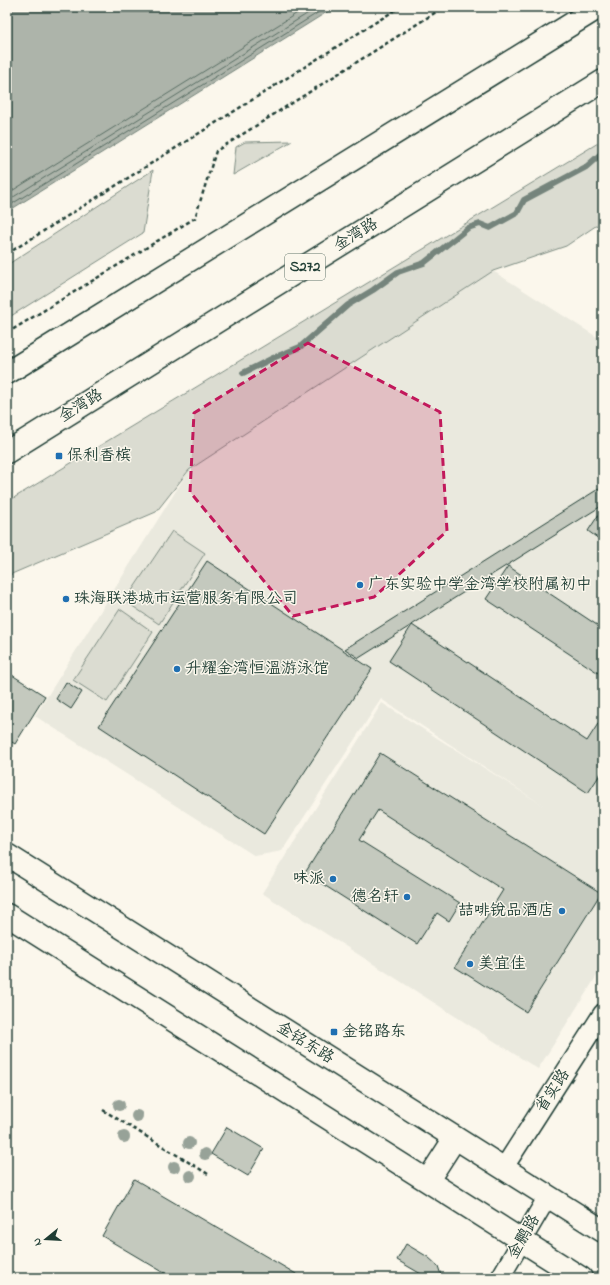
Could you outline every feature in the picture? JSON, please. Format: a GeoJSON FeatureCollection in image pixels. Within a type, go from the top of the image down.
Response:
{"type":"FeatureCollection","features":[{"type":"Feature","properties":{"kind":"main road"},"geometry":{"type":"LineString","coordinates":[[7,373],[598,7]]}},
{"type":"Feature","properties":{"kind":"main road","name":"金湾路"},"geometry":{"type":"LineString","coordinates":[[7,452],[603,81]]}},
{"type":"Feature","properties":{"kind":"main road","name":"金铭东路"},"geometry":{"type":"LineString","coordinates":[[7,855],[603,1231]]}},
{"type":"Feature","properties":{"kind":"main road"},"geometry":{"type":"LineString","coordinates":[[7,915],[581,1278]]}},
{"type":"Feature","properties":{"kind":"main road"},"geometry":{"type":"LineString","coordinates":[[428,1180],[454,1138]]}},
{"type":"Feature","properties":{"kind":"street","name":"省实路"},"geometry":{"type":"LineString","coordinates":[[504,1168],[603,1013]]}},
{"type":"Feature","properties":{"kind":"street","name":"金鹏路"},"geometry":{"type":"LineString","coordinates":[[500,1278],[548,1196]]}},
{"type":"Feature","properties":{"kind":"path"},"geometry":{"type":"LineString","coordinates":[[7,254],[400,7]]}},
{"type":"Feature","properties":{"kind":"path"},"geometry":{"type":"LineString","coordinates":[[7,333],[195,218],[216,151],[444,7]]}},
{"type":"Feature","properties":{"kind":"path"},"geometry":{"type":"LineString","coordinates":[[103,1110],[208,1174]]}},
{"type":"Feature","properties":{"kind":"highlighted area"},"geometry":{"type":"Polygon","coordinates":[[[308,343],[440,412],[447,531],[374,597],[293,616],[190,492],[194,413],[308,343]]]}},
{"type":"Feature","properties":{"kind":"shaded area"},"geometry":{"type":"Polygon","coordinates":[[[603,140],[603,221],[566,246],[493,271],[189,470],[156,512],[7,576],[7,502],[603,140]]]}},
{"type":"Feature","properties":{"kind":"shaded area"},"geometry":{"type":"Polygon","coordinates":[[[292,141],[233,175],[236,147],[245,142],[292,141]]]}},
{"type":"Feature","properties":{"kind":"shaded area"},"geometry":{"type":"Polygon","coordinates":[[[153,170],[143,233],[11,316],[7,315],[7,265],[153,170]]]}},
{"type":"Feature","properties":{"kind":"shaded area","name":"广东实验中学金湾学校附属初中"},"geometry":{"type":"Polygon","coordinates":[[[493,271],[603,341],[603,966],[538,1069],[262,893],[382,703],[544,806],[381,699],[282,851],[255,856],[35,716],[189,470],[493,271]]]}},
{"type":"Feature","properties":{"kind":"shaded area"},"geometry":{"type":"Polygon","coordinates":[[[172,531],[205,553],[159,624],[125,601],[172,531]]]}},
{"type":"Feature","properties":{"kind":"shaded area"},"geometry":{"type":"Polygon","coordinates":[[[120,609],[153,632],[107,702],[73,680],[120,609]]]}},
{"type":"Feature","properties":{"kind":"water"},"geometry":{"type":"Polygon","coordinates":[[[7,7],[335,7],[7,212],[7,7]]]}},
{"type":"Feature","properties":{"kind":"building"},"geometry":{"type":"Polygon","coordinates":[[[603,486],[603,505],[359,658],[345,649],[603,486]]]}},
{"type":"Feature","properties":{"kind":"building"},"geometry":{"type":"Polygon","coordinates":[[[603,508],[603,542],[588,531],[603,508]]]}},
{"type":"Feature","properties":{"kind":"building"},"geometry":{"type":"Polygon","coordinates":[[[207,561],[372,669],[264,834],[99,726],[207,561]]]}},
{"type":"Feature","properties":{"kind":"building"},"geometry":{"type":"Polygon","coordinates":[[[508,566],[603,629],[603,676],[486,599],[508,566]]]}},
{"type":"Feature","properties":{"kind":"building"},"geometry":{"type":"Polygon","coordinates":[[[412,625],[587,741],[603,716],[603,770],[588,793],[389,661],[412,625]]]}},
{"type":"Feature","properties":{"kind":"building"},"geometry":{"type":"Polygon","coordinates":[[[12,675],[45,696],[15,744],[7,739],[7,683],[12,675]]]}},
{"type":"Feature","properties":{"kind":"building"},"geometry":{"type":"Polygon","coordinates":[[[66,682],[82,692],[71,709],[56,699],[66,682]]]}},
{"type":"Feature","properties":{"kind":"building"},"geometry":{"type":"Polygon","coordinates":[[[380,753],[601,893],[526,1012],[455,967],[503,890],[378,810],[359,840],[460,903],[449,921],[437,913],[417,944],[305,873],[380,753]]]}},
{"type":"Feature","properties":{"kind":"building"},"geometry":{"type":"Polygon","coordinates":[[[227,1127],[264,1149],[248,1176],[211,1154],[227,1127]]]}},
{"type":"Feature","properties":{"kind":"building"},"geometry":{"type":"Polygon","coordinates":[[[134,1179],[303,1278],[173,1278],[102,1236],[134,1179]]]}},
{"type":"Feature","properties":{"kind":"building"},"geometry":{"type":"Polygon","coordinates":[[[406,1244],[428,1257],[438,1266],[442,1278],[424,1278],[421,1274],[397,1260],[406,1244]]]}},
{"type":"Feature","properties":{"kind":"waterway"},"geometry":{"type":"LineString","coordinates":[[243,373],[300,347],[348,305],[373,290],[398,272],[424,263],[468,228],[480,224],[490,228],[517,213],[524,200],[586,167],[603,152]]}},
{"type":"Feature","properties":{"kind":"place","name":"保利香槟"},"geometry":{"type":"Point","coordinates":[59,456]}},
{"type":"Feature","properties":{"kind":"place","name":"广东实验中学金湾学校附属初中"},"geometry":{"type":"Point","coordinates":[360,585]}},
{"type":"Feature","properties":{"kind":"place","name":"珠海联港城市运营服务有限公司"},"geometry":{"type":"Point","coordinates":[66,599]}},
{"type":"Feature","properties":{"kind":"place","name":"升耀金湾恒温游泳馆"},"geometry":{"type":"Point","coordinates":[177,669]}},
{"type":"Feature","properties":{"kind":"place","name":"味派"},"geometry":{"type":"Point","coordinates":[333,879]}},
{"type":"Feature","properties":{"kind":"place","name":"德名轩"},"geometry":{"type":"Point","coordinates":[407,897]}},
{"type":"Feature","properties":{"kind":"place","name":"喆啡锐品酒店"},"geometry":{"type":"Point","coordinates":[562,911]}},
{"type":"Feature","properties":{"kind":"place","name":"美宜佳"},"geometry":{"type":"Point","coordinates":[470,964]}},
{"type":"Feature","properties":{"kind":"place","name":"金铭路东"},"geometry":{"type":"Point","coordinates":[334,1032]}}]}
